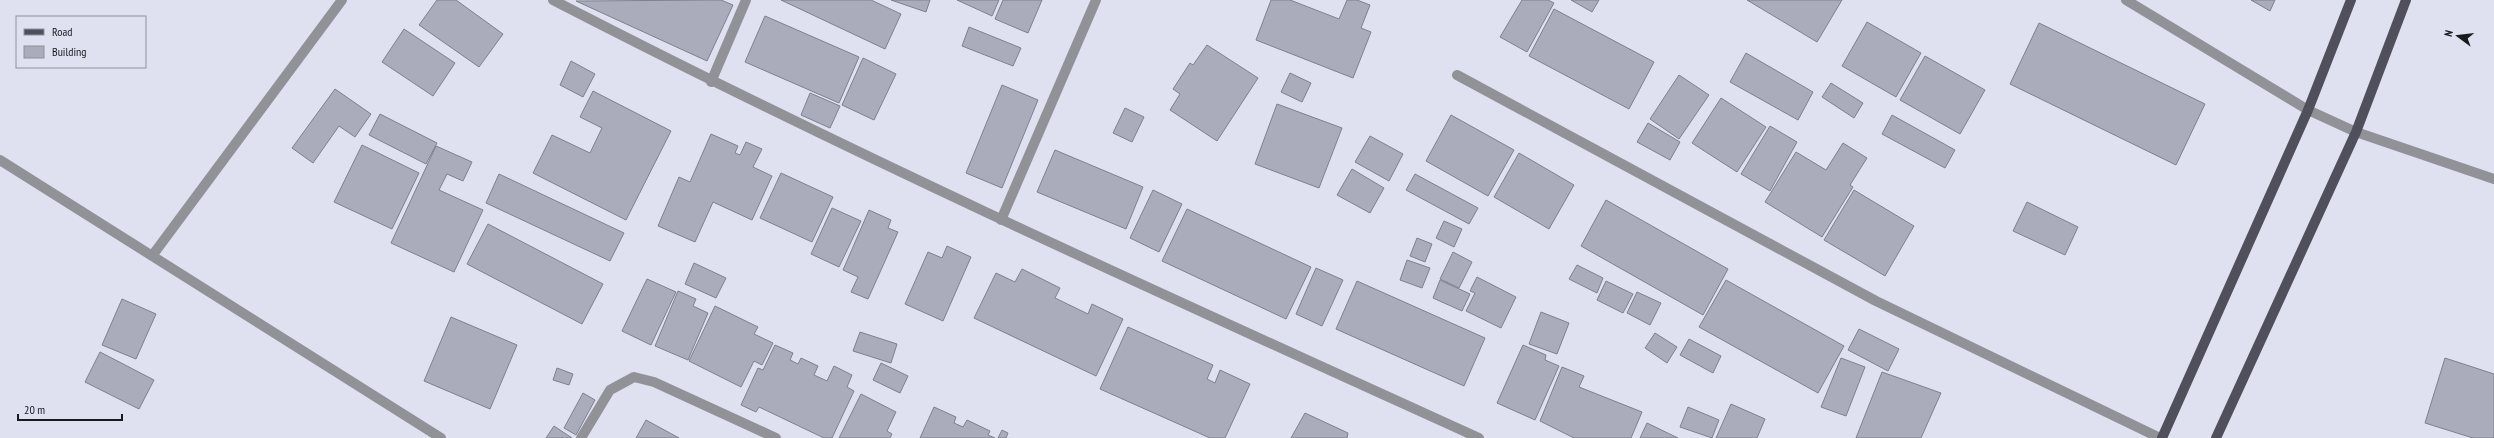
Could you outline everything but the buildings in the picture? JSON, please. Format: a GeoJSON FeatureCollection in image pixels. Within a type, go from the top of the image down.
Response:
{"type":"FeatureCollection","features":[{"type":"Feature","properties":{"kind":"main road"},"geometry":{"type":"LineString","coordinates":[[2161,438],[2308,110],[2351,0]]}},
{"type":"Feature","properties":{"kind":"main road"},"geometry":{"type":"LineString","coordinates":[[2216,438],[2356,132],[2406,0]]}},
{"type":"Feature","properties":{"kind":"street"},"geometry":{"type":"LineString","coordinates":[[152,256],[342,0]]}},
{"type":"Feature","properties":{"kind":"street"},"geometry":{"type":"LineString","coordinates":[[553,0],[711,82],[1001,220],[1479,438]]}},
{"type":"Feature","properties":{"kind":"street"},"geometry":{"type":"LineString","coordinates":[[711,82],[746,0]]}},
{"type":"Feature","properties":{"kind":"street"},"geometry":{"type":"LineString","coordinates":[[1001,220],[1096,0]]}},
{"type":"Feature","properties":{"kind":"street"},"geometry":{"type":"LineString","coordinates":[[2126,0],[2308,110],[2356,132],[2494,179]]}},
{"type":"Feature","properties":{"kind":"street"},"geometry":{"type":"LineString","coordinates":[[1457,75],[1876,301],[2161,438]]}},
{"type":"Feature","properties":{"kind":"street"},"geometry":{"type":"LineString","coordinates":[[0,160],[441,438]]}},
{"type":"Feature","properties":{"kind":"street"},"geometry":{"type":"LineString","coordinates":[[581,438],[610,390],[634,377],[654,382],[776,438]]}}]}
